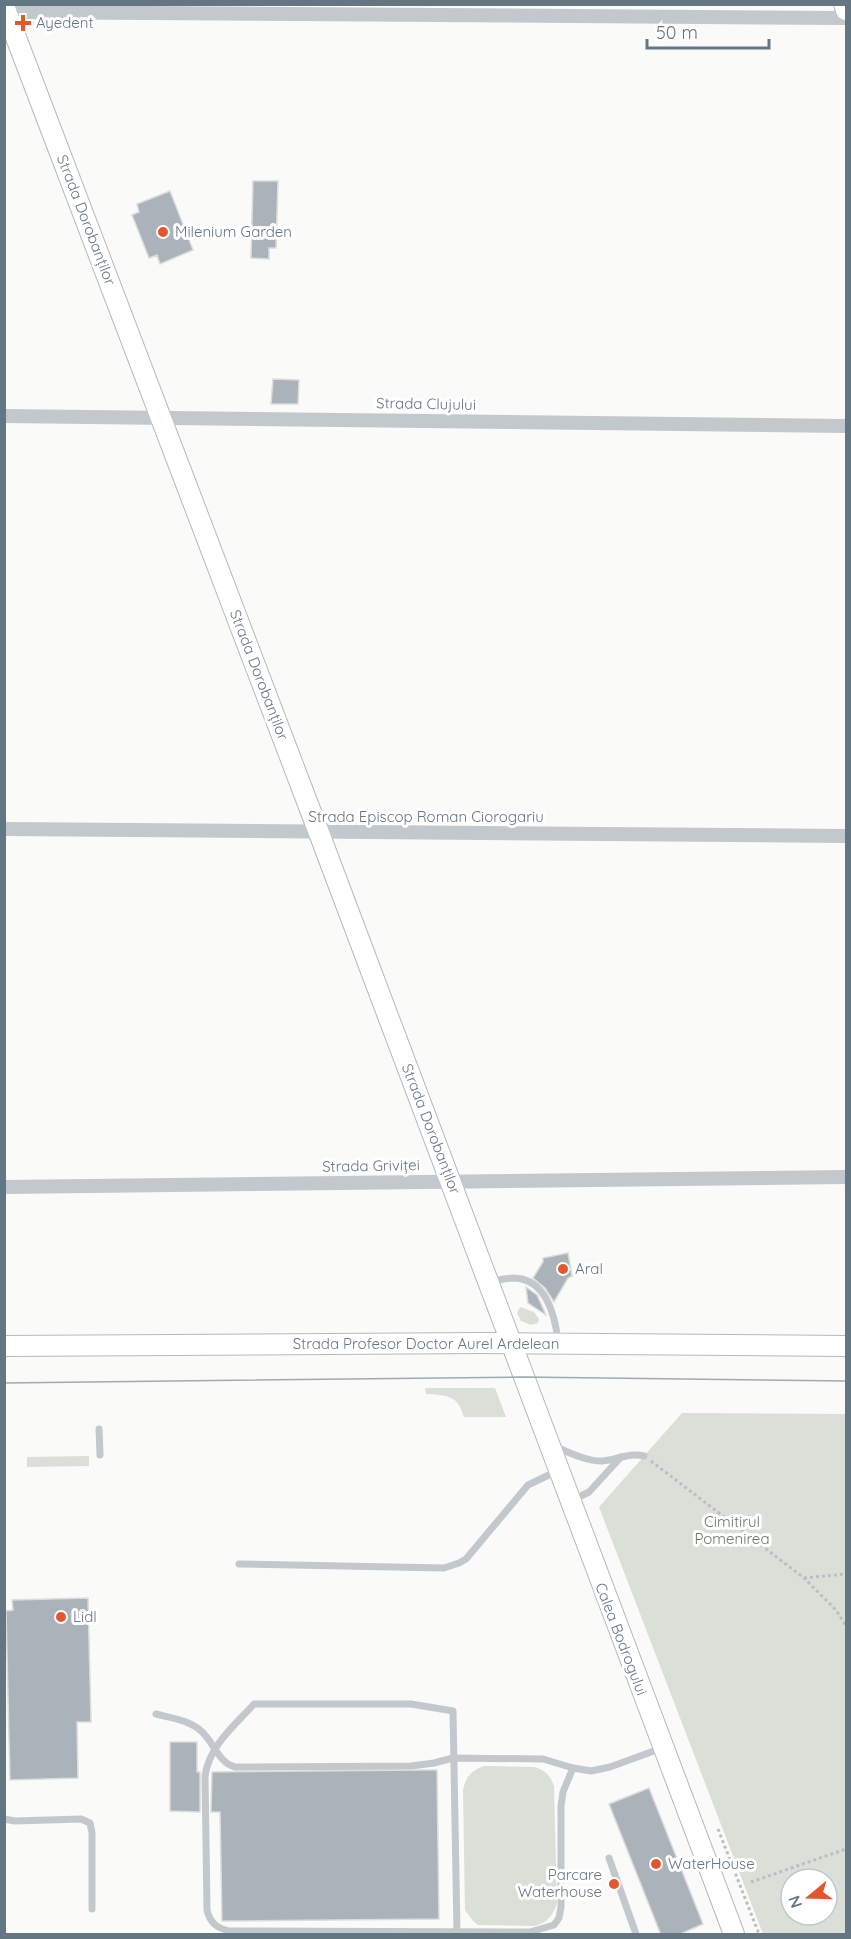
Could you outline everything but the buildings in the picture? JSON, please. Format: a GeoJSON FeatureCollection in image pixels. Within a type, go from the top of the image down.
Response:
{"type":"FeatureCollection","features":[{"type":"Feature","properties":{"kind":"main road"},"geometry":{"type":"LineString","coordinates":[[844,4],[846,10]]}},
{"type":"Feature","properties":{"kind":"main road","name":"Strada Dorobanților"},"geometry":{"type":"LineString","coordinates":[[5,10],[511,1344]]}},
{"type":"Feature","properties":{"kind":"main road","name":"Strada Profesor Doctor Aurel Ardelean"},"geometry":{"type":"LineString","coordinates":[[4,1346],[511,1344],[846,1346]]}},
{"type":"Feature","properties":{"kind":"main road","name":"Calea Bodrogului"},"geometry":{"type":"LineString","coordinates":[[511,1344],[734,1935]]}},
{"type":"Feature","properties":{"kind":"street"},"geometry":{"type":"LineString","coordinates":[[5,10],[846,18]]}},
{"type":"Feature","properties":{"kind":"street","name":"Strada Clujului"},"geometry":{"type":"LineString","coordinates":[[4,416],[846,426]]}},
{"type":"Feature","properties":{"kind":"street","name":"Strada Episcop Roman Ciorogariu"},"geometry":{"type":"LineString","coordinates":[[4,829],[846,836]]}},
{"type":"Feature","properties":{"kind":"street","name":"Strada Griviței"},"geometry":{"type":"LineString","coordinates":[[4,1186],[846,1177]]}},
{"type":"Feature","properties":{"kind":"lane"},"geometry":{"type":"LineString","coordinates":[[489,1282],[514,1278],[532,1283],[539,1289],[555,1319],[558,1344]]}},
{"type":"Feature","properties":{"kind":"lane"},"geometry":{"type":"LineString","coordinates":[[99,1429],[100,1455]]}},
{"type":"Feature","properties":{"kind":"lane"},"geometry":{"type":"LineString","coordinates":[[548,1444],[603,1461],[637,1454],[644,1456]]}},
{"type":"Feature","properties":{"kind":"lane"},"geometry":{"type":"LineString","coordinates":[[570,1502],[589,1492],[621,1457]]}},
{"type":"Feature","properties":{"kind":"lane"},"geometry":{"type":"LineString","coordinates":[[239,1564],[444,1568],[452,1566],[465,1559],[528,1485],[558,1471]]}},
{"type":"Feature","properties":{"kind":"lane"},"geometry":{"type":"LineString","coordinates":[[457,1932],[453,1711],[411,1704],[254,1704],[208,1759],[205,1776],[207,1910],[212,1922],[219,1929],[229,1931],[457,1932],[530,1932],[554,1925],[560,1918],[561,1907],[561,1806],[563,1792],[573,1768]]}},
{"type":"Feature","properties":{"kind":"lane"},"geometry":{"type":"LineString","coordinates":[[156,1714],[187,1722],[193,1726],[207,1737],[224,1762],[235,1767],[411,1766],[453,1758],[543,1759],[583,1770],[599,1770],[662,1748]]}},
{"type":"Feature","properties":{"kind":"lane"},"geometry":{"type":"LineString","coordinates":[[4,1819],[15,1821],[81,1819],[90,1822],[92,1909]]}},
{"type":"Feature","properties":{"kind":"lane"},"geometry":{"type":"LineString","coordinates":[[609,1858],[636,1935]]}},
{"type":"Feature","properties":{"kind":"path"},"geometry":{"type":"LineString","coordinates":[[644,1456],[804,1578],[836,1610],[846,1626]]}},
{"type":"Feature","properties":{"kind":"path"},"geometry":{"type":"LineString","coordinates":[[804,1578],[846,1574]]}},
{"type":"Feature","properties":{"kind":"path"},"geometry":{"type":"LineString","coordinates":[[718,1828],[759,1935]]}},
{"type":"Feature","properties":{"kind":"path"},"geometry":{"type":"LineString","coordinates":[[751,1882],[846,1849]]}},
{"type":"Feature","properties":{"kind":"green space"},"geometry":{"type":"Polygon","coordinates":[[[520,1307],[534,1312],[539,1319],[538,1323],[531,1325],[521,1321],[517,1313],[520,1307]]]}},
{"type":"Feature","properties":{"kind":"green space"},"geometry":{"type":"Polygon","coordinates":[[[425,1388],[495,1388],[506,1417],[465,1417],[458,1403],[450,1397],[426,1394],[425,1388]]]}},
{"type":"Feature","properties":{"kind":"green space","name":"Cimitirul Pomenirea"},"geometry":{"type":"Polygon","coordinates":[[[682,1413],[846,1414],[846,1934],[763,1934],[599,1507],[682,1413]]]}},
{"type":"Feature","properties":{"kind":"green space"},"geometry":{"type":"Polygon","coordinates":[[[89,1456],[89,1466],[27,1467],[27,1457],[89,1456]]]}},
{"type":"Feature","properties":{"kind":"green space"},"geometry":{"type":"Polygon","coordinates":[[[484,1766],[534,1767],[547,1774],[554,1786],[557,1904],[549,1918],[535,1926],[478,1925],[465,1910],[463,1790],[470,1775],[484,1766]]]}},
{"type":"Feature","properties":{"kind":"tram line"},"geometry":{"type":"LineString","coordinates":[[4,1383],[523,1377],[846,1381]]}},
{"type":"Feature","properties":{"kind":"place","name":"Ayedent"},"geometry":{"type":"Point","coordinates":[23,23]}},
{"type":"Feature","properties":{"kind":"place","name":"Milenium Garden"},"geometry":{"type":"Point","coordinates":[163,232]}},
{"type":"Feature","properties":{"kind":"place","name":"Aral"},"geometry":{"type":"Point","coordinates":[563,1269]}},
{"type":"Feature","properties":{"kind":"place","name":"Lidl"},"geometry":{"type":"Point","coordinates":[61,1617]}},
{"type":"Feature","properties":{"kind":"place","name":"WaterHouse"},"geometry":{"type":"Point","coordinates":[656,1864]}},
{"type":"Feature","properties":{"kind":"place","name":"Parcare Waterhouse"},"geometry":{"type":"Point","coordinates":[614,1884]}}]}
